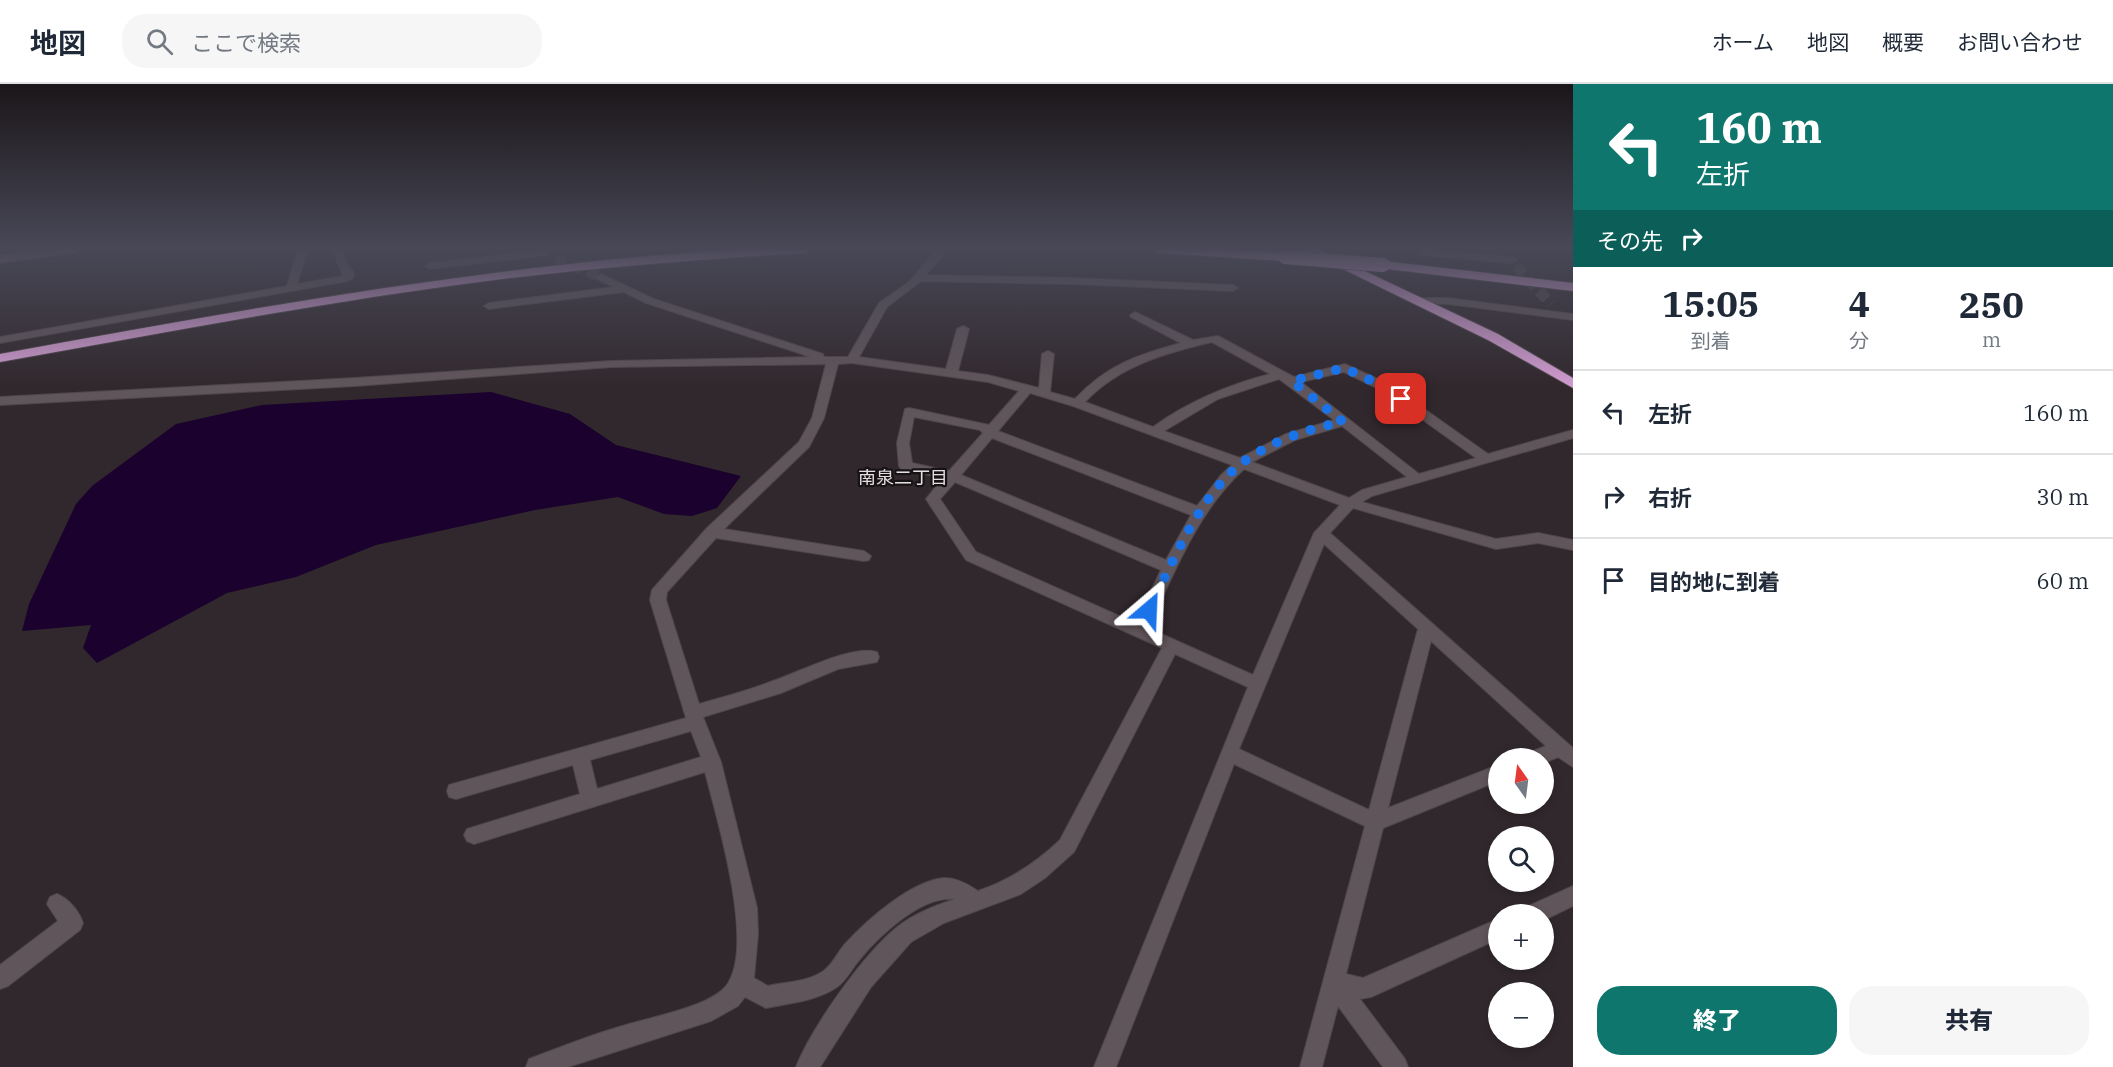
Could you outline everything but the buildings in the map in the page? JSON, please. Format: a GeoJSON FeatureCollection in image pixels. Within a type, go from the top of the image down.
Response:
{"type":"FeatureCollection","features":[{"type":"Feature","properties":{"kind":"highway"},"geometry":{"type":"LineString","coordinates":[[0,358],[251,312],[365,295]]}},
{"type":"Feature","properties":{"kind":"highway"},"geometry":{"type":"LineString","coordinates":[[1407,295],[1492,338],[1573,384]]}},
{"type":"Feature","properties":{"kind":"street"},"geometry":{"type":"LineString","coordinates":[[0,340],[253,295]]}},
{"type":"Feature","properties":{"kind":"street"},"geometry":{"type":"LineString","coordinates":[[489,306],[579,295]]}},
{"type":"Feature","properties":{"kind":"street"},"geometry":{"type":"LineString","coordinates":[[638,295],[650,301],[833,360]]}},
{"type":"Feature","properties":{"kind":"street"},"geometry":{"type":"LineString","coordinates":[[852,360],[883,305],[896,295]]}},
{"type":"Feature","properties":{"kind":"street"},"geometry":{"type":"LineString","coordinates":[[1420,301],[1448,301],[1568,316]]}},
{"type":"Feature","properties":{"kind":"street"},"geometry":{"type":"LineString","coordinates":[[1551,304],[1568,316],[1573,330]]}},
{"type":"Feature","properties":{"kind":"street"},"geometry":{"type":"LineString","coordinates":[[1135,315],[1191,343]]}},
{"type":"Feature","properties":{"kind":"street"},"geometry":{"type":"LineString","coordinates":[[951,373],[963,329]]}},
{"type":"Feature","properties":{"kind":"street"},"geometry":{"type":"LineString","coordinates":[[1077,404],[1100,380],[1128,366],[1191,343],[1214,338],[1292,381],[1415,477]]}},
{"type":"Feature","properties":{"kind":"street"},"geometry":{"type":"LineString","coordinates":[[1044,394],[1048,354]]}},
{"type":"Feature","properties":{"kind":"street"},"geometry":{"type":"LineString","coordinates":[[537,1067],[612,1040],[711,1010],[730,998],[744,983],[747,954],[747,908],[735,852],[712,762],[694,717],[658,600],[660,590],[712,532],[804,444],[818,418],[833,360]]}},
{"type":"Feature","properties":{"kind":"street"},"geometry":{"type":"LineString","coordinates":[[0,401],[355,382],[610,364],[852,360],[951,373],[1027,389],[1077,404],[1350,503],[1496,544],[1538,538],[1573,545]]}},
{"type":"Feature","properties":{"kind":"street"},"geometry":{"type":"LineString","coordinates":[[1292,381],[1344,368],[1385,387],[1485,458]]}},
{"type":"Feature","properties":{"kind":"street"},"geometry":{"type":"LineString","coordinates":[[1154,432],[1191,406],[1251,382],[1280,375]]}},
{"type":"Feature","properties":{"kind":"street"},"geometry":{"type":"LineString","coordinates":[[1027,389],[933,499],[971,556],[1257,684]]}},
{"type":"Feature","properties":{"kind":"street"},"geometry":{"type":"LineString","coordinates":[[1170,568],[952,476],[906,466],[903,443],[909,412],[984,427],[990,432],[1200,513]]}},
{"type":"Feature","properties":{"kind":"street"},"geometry":{"type":"LineString","coordinates":[[1139,631],[1200,513],[1215,491],[1241,464],[1289,436],[1343,422]]}},
{"type":"Feature","properties":{"kind":"street"},"geometry":{"type":"LineString","coordinates":[[1105,1067],[1228,753],[1321,533],[1350,503],[1367,493],[1415,477],[1573,434]]}},
{"type":"Feature","properties":{"kind":"street"},"geometry":{"type":"LineString","coordinates":[[712,532],[864,556]]}},
{"type":"Feature","properties":{"kind":"street"},"geometry":{"type":"LineString","coordinates":[[1321,533],[1567,754]]}},
{"type":"Feature","properties":{"kind":"street"},"geometry":{"type":"LineString","coordinates":[[1311,1067],[1427,626]]}},
{"type":"Feature","properties":{"kind":"street"},"geometry":{"type":"LineString","coordinates":[[807,1067],[871,970],[905,934],[938,914],[1023,882],[1050,864],[1067,846],[1171,646]]}},
{"type":"Feature","properties":{"kind":"street"},"geometry":{"type":"LineString","coordinates":[[456,791],[580,755],[694,717],[836,663],[871,657]]}},
{"type":"Feature","properties":{"kind":"street"},"geometry":{"type":"LineString","coordinates":[[1228,753],[1376,822],[1488,777]]}},
{"type":"Feature","properties":{"kind":"street"},"geometry":{"type":"LineString","coordinates":[[580,755],[591,800]]}},
{"type":"Feature","properties":{"kind":"street"},"geometry":{"type":"LineString","coordinates":[[474,835],[712,762]]}},
{"type":"Feature","properties":{"kind":"street"},"geometry":{"type":"LineString","coordinates":[[744,983],[766,997],[823,984],[832,978],[854,950],[877,927],[906,904],[940,889],[955,888],[975,901]]}},
{"type":"Feature","properties":{"kind":"street"},"geometry":{"type":"LineString","coordinates":[[1554,905],[1573,896]]}},
{"type":"Feature","properties":{"kind":"street"},"geometry":{"type":"LineString","coordinates":[[0,978],[73,923],[57,904]]}},
{"type":"Feature","properties":{"kind":"street"},"geometry":{"type":"LineString","coordinates":[[1333,981],[1363,989],[1488,933]]}},
{"type":"Feature","properties":{"kind":"street"},"geometry":{"type":"LineString","coordinates":[[1333,981],[1396,1067]]}},
{"type":"Feature","properties":{"kind":"shaded area"},"geometry":{"type":"Polygon","coordinates":[[[491,392],[570,414],[616,445],[741,476],[717,508],[692,516],[664,514],[618,497],[535,510],[376,545],[296,577],[227,593],[97,663],[83,648],[91,625],[22,631],[29,604],[76,504],[92,486],[176,424],[262,405],[491,392]]]}},
{"type":"Feature","properties":{"kind":"tunnel"},"geometry":{"type":"LineString","coordinates":[[1543,295],[1551,304]]}},
{"type":"Feature","properties":{"kind":"district","name":"南泉二丁目"},"geometry":{"type":"Point","coordinates":[903,478]}},
{"type":"Feature","properties":{"kind":"route"},"geometry":{"type":"LineString","coordinates":[[1149,610],[1200,513],[1215,491],[1241,464],[1289,436],[1343,422],[1292,381],[1344,368],[1385,387],[1401,399]]}}]}
